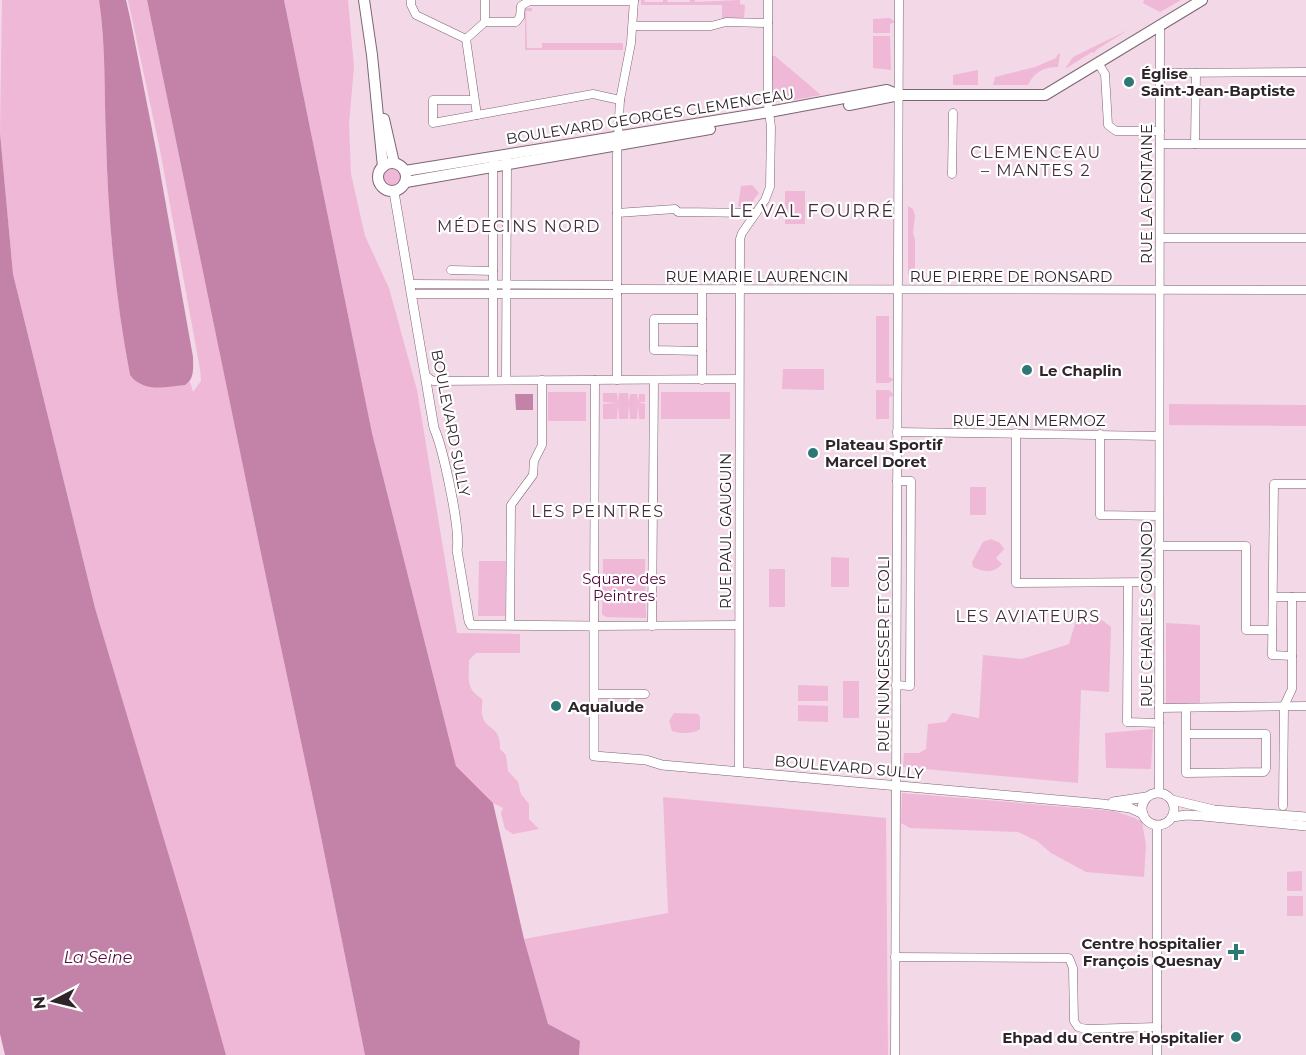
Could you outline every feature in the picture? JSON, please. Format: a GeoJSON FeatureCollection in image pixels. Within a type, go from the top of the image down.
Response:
{"type":"FeatureCollection","features":[{"type":"Feature","properties":{"kind":"main road"},"geometry":{"type":"LineString","coordinates":[[364,0],[383,166],[378,174],[379,184],[385,190],[394,192],[403,188],[406,177],[399,165],[394,163],[383,166]]}},
{"type":"Feature","properties":{"kind":"main road","name":"BOULEVARD GEORGES CLEMENCEAU"},"geometry":{"type":"LineString","coordinates":[[406,177],[899,95],[1042,95],[1202,0]]}},
{"type":"Feature","properties":{"kind":"main road"},"geometry":{"type":"LineString","coordinates":[[373,63],[394,163]]}},
{"type":"Feature","properties":{"kind":"street"},"geometry":{"type":"LineString","coordinates":[[411,0],[416,15],[466,39]]}},
{"type":"Feature","properties":{"kind":"street"},"geometry":{"type":"LineString","coordinates":[[485,0],[485,22]]}},
{"type":"Feature","properties":{"kind":"street"},"geometry":{"type":"LineString","coordinates":[[466,39],[485,22],[516,22],[520,17],[521,6],[526,2],[634,0],[633,26],[620,100],[618,140],[617,380]]}},
{"type":"Feature","properties":{"kind":"street","name":"RUE PAUL GAUGUIN"},"geometry":{"type":"LineString","coordinates":[[739,772],[740,235],[756,213],[770,187],[768,0]]}},
{"type":"Feature","properties":{"kind":"street","name":"RUE NUNGESSER ET COLI"},"geometry":{"type":"LineString","coordinates":[[895,1055],[899,0]]}},
{"type":"Feature","properties":{"kind":"street"},"geometry":{"type":"LineString","coordinates":[[633,26],[711,26],[726,22],[768,23]]}},
{"type":"Feature","properties":{"kind":"street","name":"RUE LA FONTAINE"},"geometry":{"type":"LineString","coordinates":[[1160,25],[1160,436]]}},
{"type":"Feature","properties":{"kind":"street"},"geometry":{"type":"LineString","coordinates":[[466,39],[477,115]]}},
{"type":"Feature","properties":{"kind":"street"},"geometry":{"type":"LineString","coordinates":[[1098,63],[1105,74],[1108,126],[1116,132],[1160,131]]}},
{"type":"Feature","properties":{"kind":"street"},"geometry":{"type":"LineString","coordinates":[[1160,73],[1306,72]]}},
{"type":"Feature","properties":{"kind":"street"},"geometry":{"type":"LineString","coordinates":[[1195,144],[1196,73]]}},
{"type":"Feature","properties":{"kind":"street"},"geometry":{"type":"LineString","coordinates":[[474,100],[433,100],[433,123],[593,94],[620,100]]}},
{"type":"Feature","properties":{"kind":"street"},"geometry":{"type":"LineString","coordinates":[[952,174],[953,113]]}},
{"type":"Feature","properties":{"kind":"street"},"geometry":{"type":"LineString","coordinates":[[1160,144],[1306,144]]}},
{"type":"Feature","properties":{"kind":"street"},"geometry":{"type":"LineString","coordinates":[[506,380],[507,160]]}},
{"type":"Feature","properties":{"kind":"street"},"geometry":{"type":"LineString","coordinates":[[493,380],[494,162]]}},
{"type":"Feature","properties":{"kind":"street","name":"BOULEVARD SULLY"},"geometry":{"type":"LineString","coordinates":[[394,192],[434,428],[441,444],[469,621],[471,625],[510,625]]}},
{"type":"Feature","properties":{"kind":"street"},"geometry":{"type":"LineString","coordinates":[[617,213],[675,209],[678,212],[756,213]]}},
{"type":"Feature","properties":{"kind":"street"},"geometry":{"type":"LineString","coordinates":[[1160,238],[1306,238]]}},
{"type":"Feature","properties":{"kind":"street"},"geometry":{"type":"LineString","coordinates":[[451,270],[493,270]]}},
{"type":"Feature","properties":{"kind":"street"},"geometry":{"type":"LineString","coordinates":[[412,289],[506,285],[617,289]]}},
{"type":"Feature","properties":{"kind":"street"},"geometry":{"type":"LineString","coordinates":[[412,289],[506,294],[617,289]]}},
{"type":"Feature","properties":{"kind":"street","name":"RUE MARIE LAURENCIN"},"geometry":{"type":"LineString","coordinates":[[617,289],[898,290]]}},
{"type":"Feature","properties":{"kind":"street"},"geometry":{"type":"LineString","coordinates":[[702,290],[702,380]]}},
{"type":"Feature","properties":{"kind":"street","name":"RUE PIERRE DE RONSARD"},"geometry":{"type":"LineString","coordinates":[[898,290],[1306,290]]}},
{"type":"Feature","properties":{"kind":"street"},"geometry":{"type":"LineString","coordinates":[[702,319],[654,319],[654,350],[702,351]]}},
{"type":"Feature","properties":{"kind":"street"},"geometry":{"type":"LineString","coordinates":[[426,376],[433,381],[739,379]]}},
{"type":"Feature","properties":{"kind":"street"},"geometry":{"type":"LineString","coordinates":[[542,380],[542,445],[535,458],[533,475],[510,505],[510,625],[738,625]]}},
{"type":"Feature","properties":{"kind":"street"},"geometry":{"type":"LineString","coordinates":[[595,380],[594,694],[645,694]]}},
{"type":"Feature","properties":{"kind":"street"},"geometry":{"type":"LineString","coordinates":[[652,626],[654,380]]}},
{"type":"Feature","properties":{"kind":"street","name":"RUE JEAN MERMOZ"},"geometry":{"type":"LineString","coordinates":[[897,432],[1160,436]]}},
{"type":"Feature","properties":{"kind":"street"},"geometry":{"type":"LineString","coordinates":[[1016,433],[1016,583],[1159,582]]}},
{"type":"Feature","properties":{"kind":"street"},"geometry":{"type":"LineString","coordinates":[[1100,434],[1100,515],[1160,516]]}},
{"type":"Feature","properties":{"kind":"street","name":"RUE CHARLES GOUNOD"},"geometry":{"type":"LineString","coordinates":[[1159,792],[1160,436]]}},
{"type":"Feature","properties":{"kind":"street"},"geometry":{"type":"LineString","coordinates":[[896,686],[910,686],[911,532],[911,481],[897,481]]}},
{"type":"Feature","properties":{"kind":"street"},"geometry":{"type":"LineString","coordinates":[[1292,656],[1272,656],[1274,484],[1306,484]]}},
{"type":"Feature","properties":{"kind":"street"},"geometry":{"type":"LineString","coordinates":[[1159,546],[1246,546],[1246,630],[1272,630]]}},
{"type":"Feature","properties":{"kind":"street"},"geometry":{"type":"LineString","coordinates":[[1128,583],[1127,722],[1159,723]]}},
{"type":"Feature","properties":{"kind":"street"},"geometry":{"type":"LineString","coordinates":[[1273,597],[1306,597]]}},
{"type":"Feature","properties":{"kind":"street"},"geometry":{"type":"LineString","coordinates":[[1283,806],[1284,706],[1292,689],[1292,597]]}},
{"type":"Feature","properties":{"kind":"street","name":"BOULEVARD SULLY"},"geometry":{"type":"LineString","coordinates":[[594,694],[594,756],[646,760],[662,765],[1102,804]]}},
{"type":"Feature","properties":{"kind":"street"},"geometry":{"type":"LineString","coordinates":[[1159,708],[1306,706]]}},
{"type":"Feature","properties":{"kind":"street"},"geometry":{"type":"LineString","coordinates":[[1186,708],[1186,734],[1186,772],[1264,772],[1266,769],[1266,734],[1186,734]]}},
{"type":"Feature","properties":{"kind":"street"},"geometry":{"type":"LineString","coordinates":[[1102,804],[1146,797],[1159,792],[1172,800],[1214,810],[1306,818]]}},
{"type":"Feature","properties":{"kind":"street"},"geometry":{"type":"LineString","coordinates":[[1143,814],[1142,805],[1146,797]]}},
{"type":"Feature","properties":{"kind":"street"},"geometry":{"type":"LineString","coordinates":[[1102,804],[1130,808],[1143,814],[1149,822],[1157,825],[1166,823],[1172,817],[1174,809],[1172,800]]}},
{"type":"Feature","properties":{"kind":"street"},"geometry":{"type":"LineString","coordinates":[[1172,817],[1203,816],[1306,826]]}},
{"type":"Feature","properties":{"kind":"street"},"geometry":{"type":"LineString","coordinates":[[1157,825],[1157,1055]]}},
{"type":"Feature","properties":{"kind":"street"},"geometry":{"type":"LineString","coordinates":[[895,957],[1069,958],[1073,968],[1074,1021],[1078,1027],[1086,1029],[1157,1028]]}},
{"type":"Feature","properties":{"kind":"green space"},"geometry":{"type":"Polygon","coordinates":[[[2,0],[99,0],[104,52],[111,227],[116,287],[130,375],[185,385],[190,382],[193,392],[201,381],[200,369],[160,150],[128,0],[147,0],[365,1055],[226,1055],[95,608],[13,274],[0,133],[2,0]]]}},
{"type":"Feature","properties":{"kind":"green space"},"geometry":{"type":"Polygon","coordinates":[[[284,0],[348,0],[354,67],[349,124],[351,174],[365,236],[389,288],[417,390],[457,633],[520,634],[520,653],[476,653],[469,660],[469,678],[470,687],[482,699],[484,720],[496,732],[500,741],[500,749],[506,755],[508,771],[518,782],[521,794],[529,804],[529,819],[539,829],[513,834],[505,829],[501,813],[503,808],[493,803],[456,766],[372,433],[284,0]]]}},
{"type":"Feature","properties":{"kind":"green space"},"geometry":{"type":"Polygon","coordinates":[[[641,0],[645,2],[667,0],[668,2],[690,2],[690,0],[695,0],[695,2],[740,0],[740,4],[745,5],[744,18],[722,18],[722,5],[641,5],[641,0]]]}},
{"type":"Feature","properties":{"kind":"green space"},"geometry":{"type":"Polygon","coordinates":[[[1144,0],[1181,0],[1160,12],[1143,3],[1144,0]]]}},
{"type":"Feature","properties":{"kind":"green space"},"geometry":{"type":"Polygon","coordinates":[[[525,8],[532,8],[532,11],[526,11],[527,48],[542,48],[542,43],[623,43],[623,50],[525,50],[525,8]]]}},
{"type":"Feature","properties":{"kind":"green space"},"geometry":{"type":"Polygon","coordinates":[[[890,18],[895,22],[890,24],[890,33],[873,33],[873,19],[890,18]]]}},
{"type":"Feature","properties":{"kind":"green space"},"geometry":{"type":"Polygon","coordinates":[[[1128,30],[1094,53],[1092,52],[1065,69],[1073,57],[1128,30]]]}},
{"type":"Feature","properties":{"kind":"green space"},"geometry":{"type":"Polygon","coordinates":[[[873,36],[890,36],[891,70],[873,68],[873,36]]]}},
{"type":"Feature","properties":{"kind":"green space"},"geometry":{"type":"Polygon","coordinates":[[[1060,54],[1058,67],[1040,71],[1028,85],[993,85],[995,77],[1035,67],[1056,58],[1060,54]]]}},
{"type":"Feature","properties":{"kind":"green space"},"geometry":{"type":"Polygon","coordinates":[[[772,56],[775,56],[821,95],[783,101],[777,99],[772,86],[772,56]]]}},
{"type":"Feature","properties":{"kind":"green space"},"geometry":{"type":"Polygon","coordinates":[[[978,70],[978,85],[953,85],[953,75],[978,70]]]}},
{"type":"Feature","properties":{"kind":"green space"},"geometry":{"type":"Polygon","coordinates":[[[392,169],[399,172],[402,179],[399,186],[392,189],[385,186],[382,179],[385,172],[392,169]]]}},
{"type":"Feature","properties":{"kind":"green space"},"geometry":{"type":"Polygon","coordinates":[[[752,185],[759,193],[753,205],[738,206],[741,186],[752,185]]]}},
{"type":"Feature","properties":{"kind":"green space"},"geometry":{"type":"Polygon","coordinates":[[[785,191],[805,191],[805,224],[785,224],[785,191]]]}},
{"type":"Feature","properties":{"kind":"green space"},"geometry":{"type":"Polygon","coordinates":[[[908,206],[913,209],[915,216],[913,233],[915,274],[908,274],[908,206]]]}},
{"type":"Feature","properties":{"kind":"green space"},"geometry":{"type":"Polygon","coordinates":[[[876,316],[889,316],[889,377],[894,379],[889,383],[876,383],[876,316]]]}},
{"type":"Feature","properties":{"kind":"green space"},"geometry":{"type":"Polygon","coordinates":[[[783,369],[824,369],[824,390],[782,389],[783,369]]]}},
{"type":"Feature","properties":{"kind":"green space"},"geometry":{"type":"Polygon","coordinates":[[[876,390],[889,390],[893,394],[889,397],[889,419],[876,419],[876,390]]]}},
{"type":"Feature","properties":{"kind":"green space"},"geometry":{"type":"Polygon","coordinates":[[[548,392],[586,392],[586,421],[548,421],[548,392]]]}},
{"type":"Feature","properties":{"kind":"green space"},"geometry":{"type":"Polygon","coordinates":[[[661,392],[730,392],[730,419],[661,419],[661,392]]]}},
{"type":"Feature","properties":{"kind":"green space"},"geometry":{"type":"Polygon","coordinates":[[[603,393],[617,393],[618,402],[619,393],[628,393],[629,402],[630,394],[637,394],[638,402],[639,394],[645,394],[645,402],[639,402],[645,404],[645,419],[639,419],[638,404],[637,419],[630,419],[629,404],[628,419],[619,419],[618,404],[617,419],[603,419],[603,404],[617,403],[603,402],[603,393]]]}},
{"type":"Feature","properties":{"kind":"green space"},"geometry":{"type":"Polygon","coordinates":[[[1169,404],[1306,405],[1306,426],[1169,425],[1169,404]]]}},
{"type":"Feature","properties":{"kind":"green space"},"geometry":{"type":"Polygon","coordinates":[[[970,487],[986,487],[986,515],[970,515],[970,487]]]}},
{"type":"Feature","properties":{"kind":"green space"},"geometry":{"type":"Polygon","coordinates":[[[991,539],[1000,543],[1004,549],[996,558],[1002,564],[988,571],[973,567],[972,562],[983,542],[991,539]]]}},
{"type":"Feature","properties":{"kind":"green space"},"geometry":{"type":"Polygon","coordinates":[[[831,557],[849,558],[849,587],[831,587],[831,557]]]}},
{"type":"Feature","properties":{"kind":"green space","name":"Square des Peintres"},"geometry":{"type":"Polygon","coordinates":[[[603,559],[645,559],[646,618],[606,617],[602,614],[603,559]]]}},
{"type":"Feature","properties":{"kind":"green space"},"geometry":{"type":"Polygon","coordinates":[[[479,561],[506,561],[505,616],[478,616],[479,561]]]}},
{"type":"Feature","properties":{"kind":"green space"},"geometry":{"type":"Polygon","coordinates":[[[769,569],[785,569],[785,607],[769,607],[769,569]]]}},
{"type":"Feature","properties":{"kind":"green space"},"geometry":{"type":"Polygon","coordinates":[[[1077,617],[1099,618],[1111,627],[1109,692],[1081,690],[1078,783],[903,767],[904,753],[919,753],[926,749],[928,724],[946,722],[952,713],[979,718],[983,655],[1022,659],[1069,644],[1077,617]]]}},
{"type":"Feature","properties":{"kind":"green space"},"geometry":{"type":"Polygon","coordinates":[[[1166,623],[1200,625],[1200,705],[1166,705],[1166,623]]]}},
{"type":"Feature","properties":{"kind":"green space"},"geometry":{"type":"Polygon","coordinates":[[[843,681],[859,681],[859,718],[843,718],[843,681]]]}},
{"type":"Feature","properties":{"kind":"green space"},"geometry":{"type":"Polygon","coordinates":[[[798,685],[828,686],[828,701],[798,701],[798,685]]]}},
{"type":"Feature","properties":{"kind":"green space"},"geometry":{"type":"Polygon","coordinates":[[[798,705],[828,706],[828,722],[798,721],[798,705]]]}},
{"type":"Feature","properties":{"kind":"green space"},"geometry":{"type":"Polygon","coordinates":[[[674,713],[698,714],[700,729],[686,733],[672,731],[669,721],[674,713]]]}},
{"type":"Feature","properties":{"kind":"green space"},"geometry":{"type":"Polygon","coordinates":[[[1153,729],[1151,769],[1106,768],[1105,733],[1153,729]]]}},
{"type":"Feature","properties":{"kind":"green space"},"geometry":{"type":"Polygon","coordinates":[[[902,793],[1114,811],[1135,818],[1142,822],[1146,845],[1144,877],[1086,872],[1051,853],[1037,841],[1018,832],[910,828],[901,823],[902,793]]]}},
{"type":"Feature","properties":{"kind":"green space"},"geometry":{"type":"Polygon","coordinates":[[[663,797],[886,818],[888,1055],[579,1055],[580,1041],[548,1025],[524,939],[668,913],[663,797]]]}},
{"type":"Feature","properties":{"kind":"green space"},"geometry":{"type":"Polygon","coordinates":[[[1302,871],[1302,891],[1287,891],[1287,872],[1302,871]]]}},
{"type":"Feature","properties":{"kind":"green space"},"geometry":{"type":"Polygon","coordinates":[[[1287,896],[1303,896],[1303,916],[1287,916],[1287,896]]]}},
{"type":"Feature","properties":{"kind":"water"},"geometry":{"type":"Polygon","coordinates":[[[99,0],[126,0],[131,22],[193,357],[192,376],[185,385],[148,387],[130,375],[116,287],[111,227],[104,52],[99,0]]]}},
{"type":"Feature","properties":{"kind":"water"},"geometry":{"type":"Polygon","coordinates":[[[147,0],[284,0],[372,433],[456,766],[493,803],[524,939],[548,1024],[580,1041],[579,1055],[365,1055],[147,0]]]}},
{"type":"Feature","properties":{"kind":"water","name":"La Seine"},"geometry":{"type":"Polygon","coordinates":[[[0,133],[13,274],[95,608],[226,1055],[5,1055],[0,1034],[0,133]]]}},
{"type":"Feature","properties":{"kind":"water"},"geometry":{"type":"Polygon","coordinates":[[[515,394],[533,394],[533,410],[516,410],[515,394]]]}},
{"type":"Feature","properties":{"kind":"place","name":"Église Saint-Jean-Baptiste"},"geometry":{"type":"Point","coordinates":[1129,82]}},
{"type":"Feature","properties":{"kind":"place","name":"Le Chaplin"},"geometry":{"type":"Point","coordinates":[1027,370]}},
{"type":"Feature","properties":{"kind":"place","name":"Plateau Sportif Marcel Doret"},"geometry":{"type":"Point","coordinates":[813,453]}},
{"type":"Feature","properties":{"kind":"place","name":"Aqualude"},"geometry":{"type":"Point","coordinates":[556,706]}},
{"type":"Feature","properties":{"kind":"place","name":"Centre hospitalier François Quesnay"},"geometry":{"type":"Point","coordinates":[1236,952]}},
{"type":"Feature","properties":{"kind":"place","name":"Ehpad du Centre Hospitalier"},"geometry":{"type":"Point","coordinates":[1236,1037]}},
{"type":"Feature","properties":{"kind":"district","name":"CLEMENCEAU – MANTES 2"},"geometry":{"type":"Point","coordinates":[1036,161]}},
{"type":"Feature","properties":{"kind":"district","name":"LE VAL FOURRÉ"},"geometry":{"type":"Point","coordinates":[812,211]}},
{"type":"Feature","properties":{"kind":"district","name":"MÉDECINS NORD"},"geometry":{"type":"Point","coordinates":[519,226]}},
{"type":"Feature","properties":{"kind":"district","name":"LES PEINTRES"},"geometry":{"type":"Point","coordinates":[598,511]}},
{"type":"Feature","properties":{"kind":"district","name":"LES AVIATEURS"},"geometry":{"type":"Point","coordinates":[1028,616]}}]}
